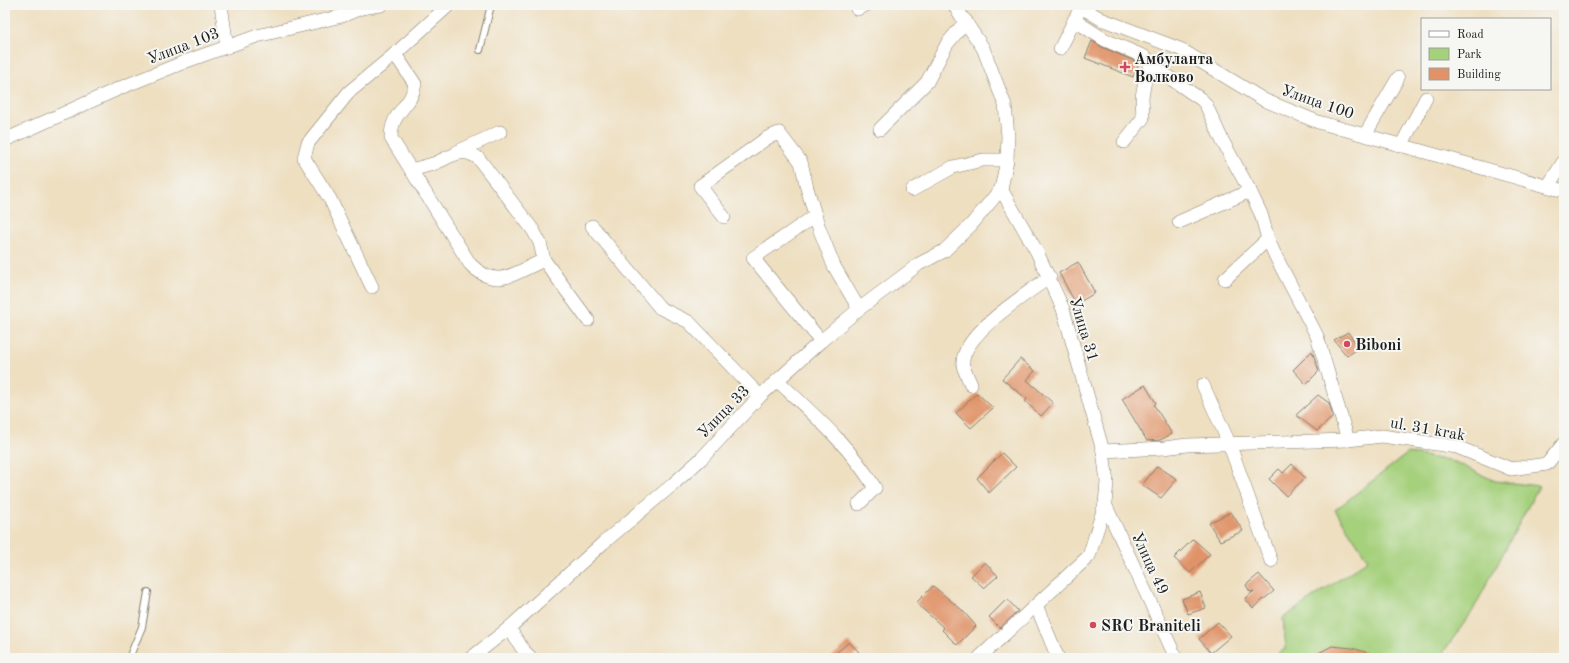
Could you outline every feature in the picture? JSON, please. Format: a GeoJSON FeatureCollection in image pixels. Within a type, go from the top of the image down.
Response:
{"type":"FeatureCollection","features":[{"type":"Feature","properties":{"kind":"street"},"geometry":{"type":"LineString","coordinates":[[221,5],[227,47]]}},
{"type":"Feature","properties":{"kind":"street","name":"Улица 103"},"geometry":{"type":"LineString","coordinates":[[5,140],[120,88],[257,36],[342,16],[361,8],[381,5]]}},
{"type":"Feature","properties":{"kind":"street"},"geometry":{"type":"LineString","coordinates":[[372,287],[330,200],[304,158],[308,143],[349,92],[396,54],[449,5]]}},
{"type":"Feature","properties":{"kind":"street"},"geometry":{"type":"LineString","coordinates":[[954,5],[983,48],[1005,105],[1008,136],[1007,160],[1001,189]]}},
{"type":"Feature","properties":{"kind":"street"},"geometry":{"type":"LineString","coordinates":[[1060,49],[1079,6]]}},
{"type":"Feature","properties":{"kind":"street","name":"Улица 100"},"geometry":{"type":"LineString","coordinates":[[1079,6],[1101,19],[1180,49],[1274,104],[1318,122],[1564,191]]}},
{"type":"Feature","properties":{"kind":"street"},"geometry":{"type":"LineString","coordinates":[[1074,20],[1104,40],[1138,53],[1152,62],[1164,74],[1202,100],[1250,191],[1261,214],[1268,238],[1317,336],[1348,440]]}},
{"type":"Feature","properties":{"kind":"street"},"geometry":{"type":"LineString","coordinates":[[880,129],[927,82],[947,44],[966,21]]}},
{"type":"Feature","properties":{"kind":"street"},"geometry":{"type":"LineString","coordinates":[[396,54],[415,84],[414,94],[393,120],[391,138],[470,264],[480,274],[492,279],[504,278],[544,260]]}},
{"type":"Feature","properties":{"kind":"street"},"geometry":{"type":"LineString","coordinates":[[1124,142],[1143,118],[1142,97],[1145,80],[1152,62]]}},
{"type":"Feature","properties":{"kind":"street"},"geometry":{"type":"LineString","coordinates":[[1365,135],[1398,78]]}},
{"type":"Feature","properties":{"kind":"street"},"geometry":{"type":"LineString","coordinates":[[1401,146],[1426,98]]}},
{"type":"Feature","properties":{"kind":"street"},"geometry":{"type":"LineString","coordinates":[[411,170],[434,163],[500,132]]}},
{"type":"Feature","properties":{"kind":"street"},"geometry":{"type":"LineString","coordinates":[[724,217],[700,186],[767,138],[779,133],[802,162],[806,188],[834,266],[859,309]]}},
{"type":"Feature","properties":{"kind":"street"},"geometry":{"type":"LineString","coordinates":[[458,152],[474,154],[479,159],[533,230],[540,243],[544,260],[588,320]]}},
{"type":"Feature","properties":{"kind":"street"},"geometry":{"type":"LineString","coordinates":[[912,190],[953,167],[982,160],[1007,160]]}},
{"type":"Feature","properties":{"kind":"street"},"geometry":{"type":"LineString","coordinates":[[1548,186],[1564,161]]}},
{"type":"Feature","properties":{"kind":"street","name":"Улица 31"},"geometry":{"type":"LineString","coordinates":[[979,658],[1089,556],[1105,504],[1106,482],[1103,451],[1063,309],[1050,277],[1001,189]]}},
{"type":"Feature","properties":{"kind":"street","name":"Улица 33"},"geometry":{"type":"LineString","coordinates":[[471,658],[508,628],[702,458],[760,396],[821,341],[859,309],[919,264],[944,251],[971,225],[1001,189]]}},
{"type":"Feature","properties":{"kind":"street"},"geometry":{"type":"LineString","coordinates":[[1178,222],[1250,191]]}},
{"type":"Feature","properties":{"kind":"street"},"geometry":{"type":"LineString","coordinates":[[815,216],[752,258],[821,341]]}},
{"type":"Feature","properties":{"kind":"street"},"geometry":{"type":"LineString","coordinates":[[592,226],[660,308],[689,322],[760,396]]}},
{"type":"Feature","properties":{"kind":"street"},"geometry":{"type":"LineString","coordinates":[[1225,279],[1268,238]]}},
{"type":"Feature","properties":{"kind":"street"},"geometry":{"type":"LineString","coordinates":[[971,385],[963,364],[967,347],[992,319],[1050,277]]}},
{"type":"Feature","properties":{"kind":"street"},"geometry":{"type":"LineString","coordinates":[[778,381],[838,438],[865,471],[875,488],[859,504]]}},
{"type":"Feature","properties":{"kind":"street"},"geometry":{"type":"LineString","coordinates":[[1203,385],[1229,443],[1271,561]]}},
{"type":"Feature","properties":{"kind":"street","name":"ul. 31 krak"},"geometry":{"type":"LineString","coordinates":[[1103,451],[1229,443],[1348,440],[1382,436],[1457,446],[1511,469],[1547,464],[1564,443]]}},
{"type":"Feature","properties":{"kind":"street","name":"Улица 49"},"geometry":{"type":"LineString","coordinates":[[1105,504],[1176,658]]}},
{"type":"Feature","properties":{"kind":"street"},"geometry":{"type":"LineString","coordinates":[[1036,604],[1058,658]]}},
{"type":"Feature","properties":{"kind":"street"},"geometry":{"type":"LineString","coordinates":[[508,628],[524,652],[531,658]]}},
{"type":"Feature","properties":{"kind":"lane"},"geometry":{"type":"LineString","coordinates":[[480,50],[491,5]]}},
{"type":"Feature","properties":{"kind":"lane"},"geometry":{"type":"LineString","coordinates":[[129,658],[142,627],[148,592]]}},
{"type":"Feature","properties":{"kind":"green space"},"geometry":{"type":"Polygon","coordinates":[[[1408,453],[1455,462],[1495,481],[1539,486],[1472,612],[1439,658],[1272,658],[1286,648],[1283,618],[1368,560],[1335,510],[1408,453]]]}},
{"type":"Feature","properties":{"kind":"building"},"geometry":{"type":"Polygon","coordinates":[[[1092,41],[1139,63],[1133,77],[1085,58],[1092,41]]]}},
{"type":"Feature","properties":{"kind":"building"},"geometry":{"type":"Polygon","coordinates":[[[1078,262],[1095,293],[1076,304],[1059,273],[1078,262]]]}},
{"type":"Feature","properties":{"kind":"building","name":"Biboni"},"geometry":{"type":"Polygon","coordinates":[[[1348,332],[1359,348],[1347,356],[1334,340],[1348,332]]]}},
{"type":"Feature","properties":{"kind":"building"},"geometry":{"type":"Polygon","coordinates":[[[1312,351],[1319,371],[1306,384],[1293,370],[1312,351]]]}},
{"type":"Feature","properties":{"kind":"building"},"geometry":{"type":"Polygon","coordinates":[[[1020,359],[1035,371],[1027,380],[1053,403],[1041,416],[1025,401],[1027,399],[1002,379],[1020,359]]]}},
{"type":"Feature","properties":{"kind":"building"},"geometry":{"type":"Polygon","coordinates":[[[1145,385],[1156,403],[1154,405],[1172,434],[1160,440],[1147,441],[1122,399],[1145,385]]]}},
{"type":"Feature","properties":{"kind":"building"},"geometry":{"type":"Polygon","coordinates":[[[977,393],[993,408],[971,428],[956,413],[977,393]]]}},
{"type":"Feature","properties":{"kind":"building"},"geometry":{"type":"Polygon","coordinates":[[[1318,395],[1329,403],[1333,417],[1317,431],[1296,415],[1318,395]]]}},
{"type":"Feature","properties":{"kind":"building"},"geometry":{"type":"Polygon","coordinates":[[[1002,453],[1016,467],[989,493],[977,478],[1002,453]]]}},
{"type":"Feature","properties":{"kind":"building"},"geometry":{"type":"Polygon","coordinates":[[[1292,464],[1305,478],[1286,496],[1269,479],[1279,469],[1283,473],[1292,464]]]}},
{"type":"Feature","properties":{"kind":"building"},"geometry":{"type":"Polygon","coordinates":[[[1157,466],[1177,479],[1161,498],[1142,485],[1157,466]]]}},
{"type":"Feature","properties":{"kind":"building"},"geometry":{"type":"Polygon","coordinates":[[[1231,512],[1243,531],[1220,541],[1209,523],[1231,512]]]}},
{"type":"Feature","properties":{"kind":"building"},"geometry":{"type":"Polygon","coordinates":[[[1193,539],[1210,554],[1190,573],[1174,558],[1193,539]]]}},
{"type":"Feature","properties":{"kind":"building"},"geometry":{"type":"Polygon","coordinates":[[[985,562],[998,576],[984,588],[971,576],[985,562]]]}},
{"type":"Feature","properties":{"kind":"building"},"geometry":{"type":"Polygon","coordinates":[[[1259,574],[1274,591],[1253,608],[1245,599],[1254,591],[1250,592],[1246,585],[1259,574]]]}},
{"type":"Feature","properties":{"kind":"building"},"geometry":{"type":"Polygon","coordinates":[[[933,586],[962,610],[976,626],[957,645],[942,630],[944,628],[916,603],[933,586]]]}},
{"type":"Feature","properties":{"kind":"building"},"geometry":{"type":"Polygon","coordinates":[[[1200,592],[1206,608],[1188,614],[1182,599],[1200,592]]]}},
{"type":"Feature","properties":{"kind":"building"},"geometry":{"type":"Polygon","coordinates":[[[1007,599],[1018,611],[1000,628],[989,617],[1007,599]]]}},
{"type":"Feature","properties":{"kind":"building"},"geometry":{"type":"Polygon","coordinates":[[[1218,622],[1231,636],[1211,653],[1199,639],[1218,622]]]}},
{"type":"Feature","properties":{"kind":"building"},"geometry":{"type":"Polygon","coordinates":[[[849,642],[859,652],[851,658],[830,658],[849,642]]]}},
{"type":"Feature","properties":{"kind":"building"},"geometry":{"type":"Polygon","coordinates":[[[1332,646],[1352,648],[1378,656],[1378,658],[1309,658],[1332,646]]]}},
{"type":"Feature","properties":{"kind":"place","name":"Амбуланта Волково"},"geometry":{"type":"Point","coordinates":[1125,67]}},
{"type":"Feature","properties":{"kind":"place","name":"Biboni"},"geometry":{"type":"Point","coordinates":[1347,344]}},
{"type":"Feature","properties":{"kind":"place","name":"SRC Braniteli"},"geometry":{"type":"Point","coordinates":[1093,625]}}]}
